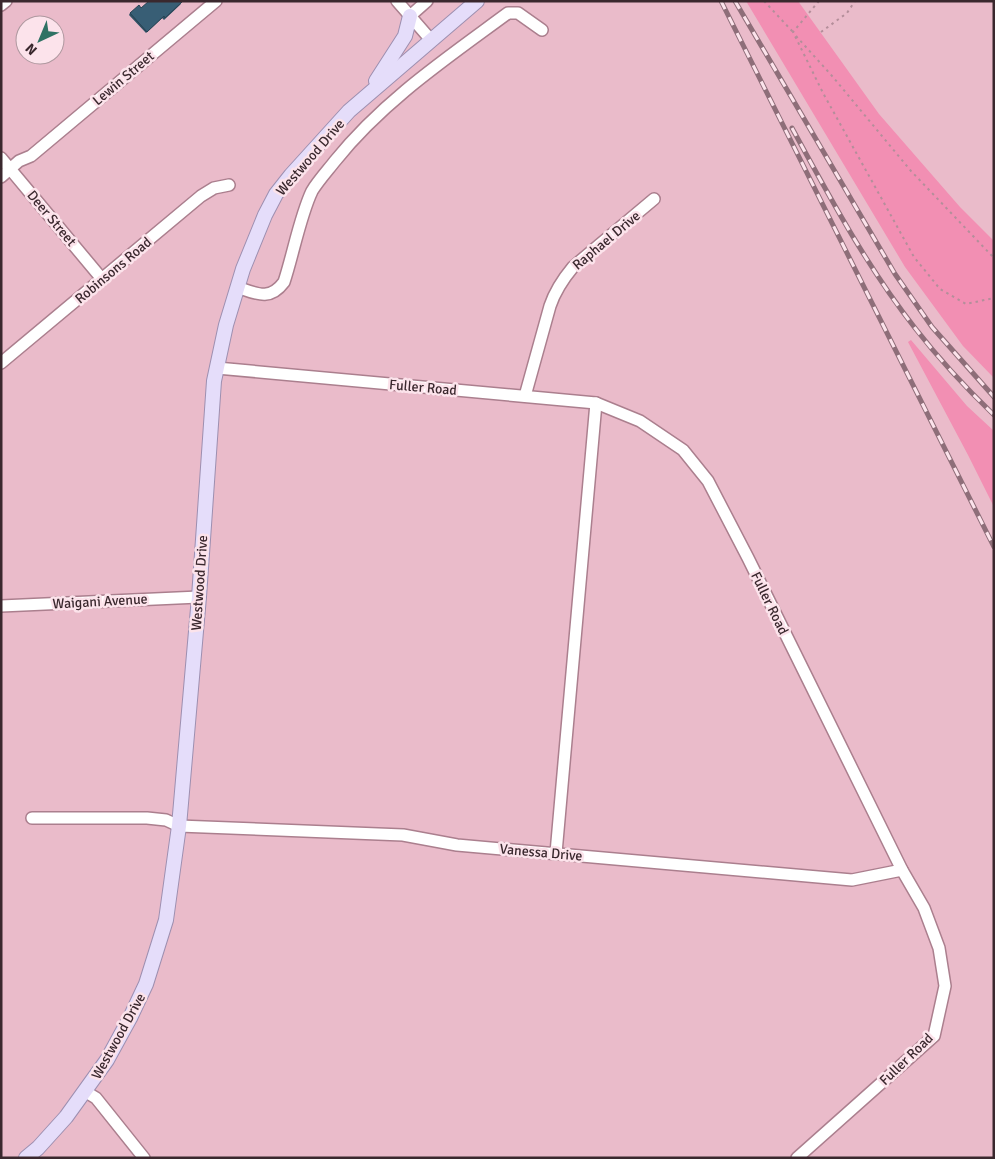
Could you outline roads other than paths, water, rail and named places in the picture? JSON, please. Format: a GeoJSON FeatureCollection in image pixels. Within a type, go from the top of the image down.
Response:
{"type":"FeatureCollection","features":[{"type":"Feature","properties":{"kind":"main road"},"geometry":{"type":"LineString","coordinates":[[431,40],[477,1]]}},
{"type":"Feature","properties":{"kind":"main road"},"geometry":{"type":"LineString","coordinates":[[357,104],[399,48],[405,36],[410,16]]}},
{"type":"Feature","properties":{"kind":"main road","name":"Westwood Drive"},"geometry":{"type":"LineString","coordinates":[[26,1158],[60,1124],[86,1092],[107,1060],[146,984],[166,920],[179,826],[199,597],[214,381],[226,325],[237,287],[265,216],[276,194],[357,104],[431,40]]}},
{"type":"Feature","properties":{"kind":"street"},"geometry":{"type":"LineString","coordinates":[[1,5],[6,1]]}},
{"type":"Feature","properties":{"kind":"street","name":"Lewin Street"},"geometry":{"type":"LineString","coordinates":[[1,183],[19,162],[31,156],[216,1]]}},
{"type":"Feature","properties":{"kind":"street"},"geometry":{"type":"LineString","coordinates":[[397,1],[431,40]]}},
{"type":"Feature","properties":{"kind":"street"},"geometry":{"type":"LineString","coordinates":[[410,16],[427,1]]}},
{"type":"Feature","properties":{"kind":"street"},"geometry":{"type":"LineString","coordinates":[[237,287],[256,294],[271,294],[277,291],[284,282],[313,191],[352,140],[372,119],[415,83],[508,13],[518,13],[542,30]]}},
{"type":"Feature","properties":{"kind":"street","name":"Deer Street"},"geometry":{"type":"LineString","coordinates":[[1,158],[102,279]]}},
{"type":"Feature","properties":{"kind":"street","name":"Lewin Street"},"geometry":{"type":"LineString","coordinates":[[1,177],[13,171]]}},
{"type":"Feature","properties":{"kind":"street","name":"Robinsons Road"},"geometry":{"type":"LineString","coordinates":[[1,363],[201,196],[214,188],[229,185]]}},
{"type":"Feature","properties":{"kind":"street","name":"Raphael Drive"},"geometry":{"type":"LineString","coordinates":[[525,396],[550,306],[564,277],[573,267],[654,200]]}},
{"type":"Feature","properties":{"kind":"street","name":"Fuller Road"},"geometry":{"type":"LineString","coordinates":[[217,368],[596,403],[640,421],[683,450],[708,481],[902,870],[924,908],[938,948],[945,986],[934,1036],[797,1158]]}},
{"type":"Feature","properties":{"kind":"street"},"geometry":{"type":"LineString","coordinates":[[556,853],[596,403]]}},
{"type":"Feature","properties":{"kind":"street","name":"Waigani Avenue"},"geometry":{"type":"LineString","coordinates":[[1,606],[199,597]]}},
{"type":"Feature","properties":{"kind":"street","name":"Vanessa Drive"},"geometry":{"type":"LineString","coordinates":[[32,818],[147,818],[166,820],[179,826],[402,835],[457,845],[852,880],[902,870]]}},
{"type":"Feature","properties":{"kind":"street"},"geometry":{"type":"LineString","coordinates":[[86,1092],[96,1098],[144,1158]]}},
{"type":"Feature","properties":{"kind":"railway"},"geometry":{"type":"LineString","coordinates":[[721,1],[994,547]]}},
{"type":"Feature","properties":{"kind":"railway"},"geometry":{"type":"LineString","coordinates":[[735,1],[895,274],[932,327],[994,397]]}},
{"type":"Feature","properties":{"kind":"railway"},"geometry":{"type":"LineString","coordinates":[[792,128],[849,231],[897,305],[943,362],[994,415]]}}]}
